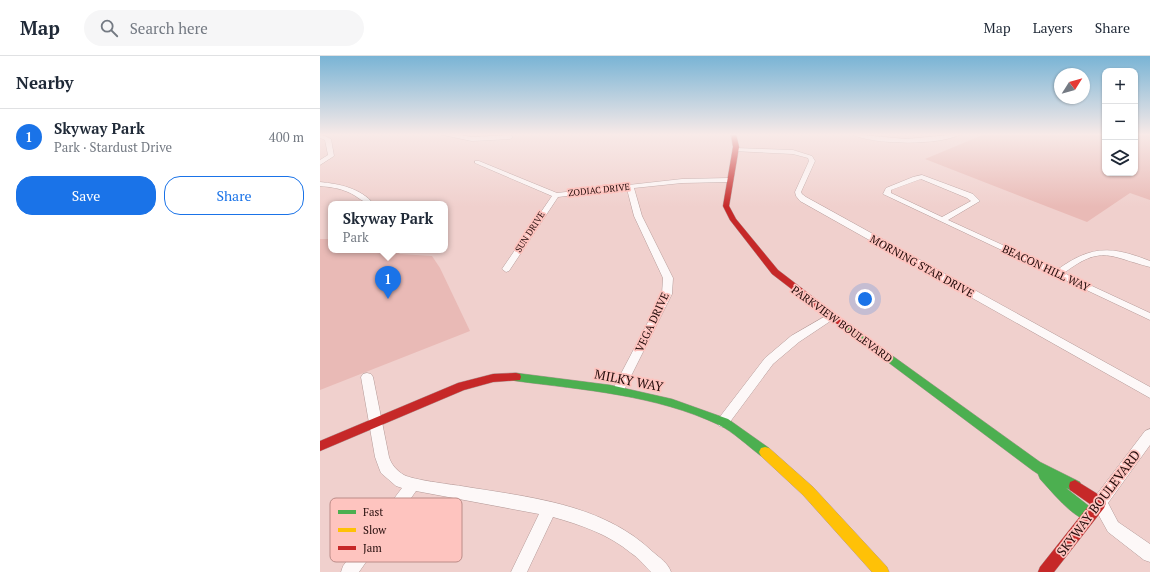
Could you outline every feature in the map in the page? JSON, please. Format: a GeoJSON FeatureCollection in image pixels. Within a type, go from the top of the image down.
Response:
{"type":"FeatureCollection","features":[{"type":"Feature","properties":{"kind":"street","name":"PARKVIEW BOULEVARD"},"geometry":{"type":"LineString","coordinates":[[733,158],[726,206],[733,220],[775,272],[831,316],[1036,466],[1079,488],[1094,509],[1113,526],[1150,554]]}},
{"type":"Feature","properties":{"kind":"street","name":"MORNING STAR DRIVE"},"geometry":{"type":"LineString","coordinates":[[811,158],[812,161],[798,192],[798,195],[803,200],[1150,393]]}},
{"type":"Feature","properties":{"kind":"street","name":"ZODIAC DRIVE"},"geometry":{"type":"LineString","coordinates":[[477,162],[556,195],[691,180],[729,180]]}},
{"type":"Feature","properties":{"kind":"street","name":"BEACON HILL WAY"},"geometry":{"type":"LineString","coordinates":[[942,220],[974,203],[975,199],[964,193],[922,177],[915,178],[886,192],[890,196],[1150,317]]}},
{"type":"Feature","properties":{"kind":"street"},"geometry":{"type":"LineString","coordinates":[[320,184],[342,186],[353,191],[366,201]]}},
{"type":"Feature","properties":{"kind":"street","name":"VEGA DRIVE"},"geometry":{"type":"LineString","coordinates":[[619,389],[664,301],[668,286],[668,278],[635,208],[630,186]]}},
{"type":"Feature","properties":{"kind":"street","name":"SUN DRIVE"},"geometry":{"type":"LineString","coordinates":[[506,269],[556,195]]}},
{"type":"Feature","properties":{"kind":"street"},"geometry":{"type":"LineString","coordinates":[[1058,274],[1082,257],[1099,253],[1119,255],[1150,264]]}},
{"type":"Feature","properties":{"kind":"street"},"geometry":{"type":"LineString","coordinates":[[722,422],[769,360],[795,339],[831,316]]}},
{"type":"Feature","properties":{"kind":"street"},"geometry":{"type":"LineString","coordinates":[[367,377],[375,422],[386,468],[401,481],[578,515],[614,531],[636,545],[663,572]]}},
{"type":"Feature","properties":{"kind":"street","name":"MILKY WAY"},"geometry":{"type":"LineString","coordinates":[[320,446],[445,391],[480,379],[497,377],[526,377],[619,389],[664,400],[722,422],[783,467],[820,503],[882,572]]}},
{"type":"Feature","properties":{"kind":"street","name":"SKYWAY BOULEVARD"},"geometry":{"type":"LineString","coordinates":[[1045,572],[1150,434]]}},
{"type":"Feature","properties":{"kind":"street","name":"PARKVIEW BOULEVARD"},"geometry":{"type":"LineString","coordinates":[[1036,466],[1069,500],[1094,509]]}},
{"type":"Feature","properties":{"kind":"street"},"geometry":{"type":"LineString","coordinates":[[403,498],[413,484]]}},
{"type":"Feature","properties":{"kind":"street"},"geometry":{"type":"LineString","coordinates":[[519,572],[549,509]]}},
{"type":"Feature","properties":{"kind":"street"},"geometry":{"type":"LineString","coordinates":[[349,572],[356,562]]}},
{"type":"Feature","properties":{"kind":"shaded area"},"geometry":{"type":"Polygon","coordinates":[[[1102,158],[1102,176],[1138,176],[1138,158],[1150,158],[1150,200],[1130,193],[1087,222],[925,159],[1102,158]]]}},
{"type":"Feature","properties":{"kind":"shaded area"},"geometry":{"type":"Polygon","coordinates":[[[320,239],[328,239],[328,253],[399,253],[432,256],[440,268],[470,331],[320,390],[320,239]]]}},
{"type":"Feature","properties":{"kind":"traffic: fast"},"geometry":{"type":"LineString","coordinates":[[844,325],[1036,466],[1075,486]]}},
{"type":"Feature","properties":{"kind":"traffic: fast"},"geometry":{"type":"LineString","coordinates":[[516,377],[610,389],[672,403],[724,422],[765,452]]}},
{"type":"Feature","properties":{"kind":"traffic: fast"},"geometry":{"type":"LineString","coordinates":[[1044,475],[1069,500],[1089,515]]}},
{"type":"Feature","properties":{"kind":"traffic: slow"},"geometry":{"type":"LineString","coordinates":[[765,452],[808,491],[882,572]]}},
{"type":"Feature","properties":{"kind":"traffic: jam"},"geometry":{"type":"LineString","coordinates":[[734,158],[726,206],[733,220],[775,272],[844,325]]}},
{"type":"Feature","properties":{"kind":"traffic: jam"},"geometry":{"type":"LineString","coordinates":[[320,446],[462,386],[493,378],[516,377]]}},
{"type":"Feature","properties":{"kind":"traffic: jam"},"geometry":{"type":"LineString","coordinates":[[1045,572],[1099,503],[1075,486]]}},
{"type":"Feature","properties":{"kind":"place","name":"Skyway Park"},"geometry":{"type":"Point","coordinates":[388,299]}}]}
